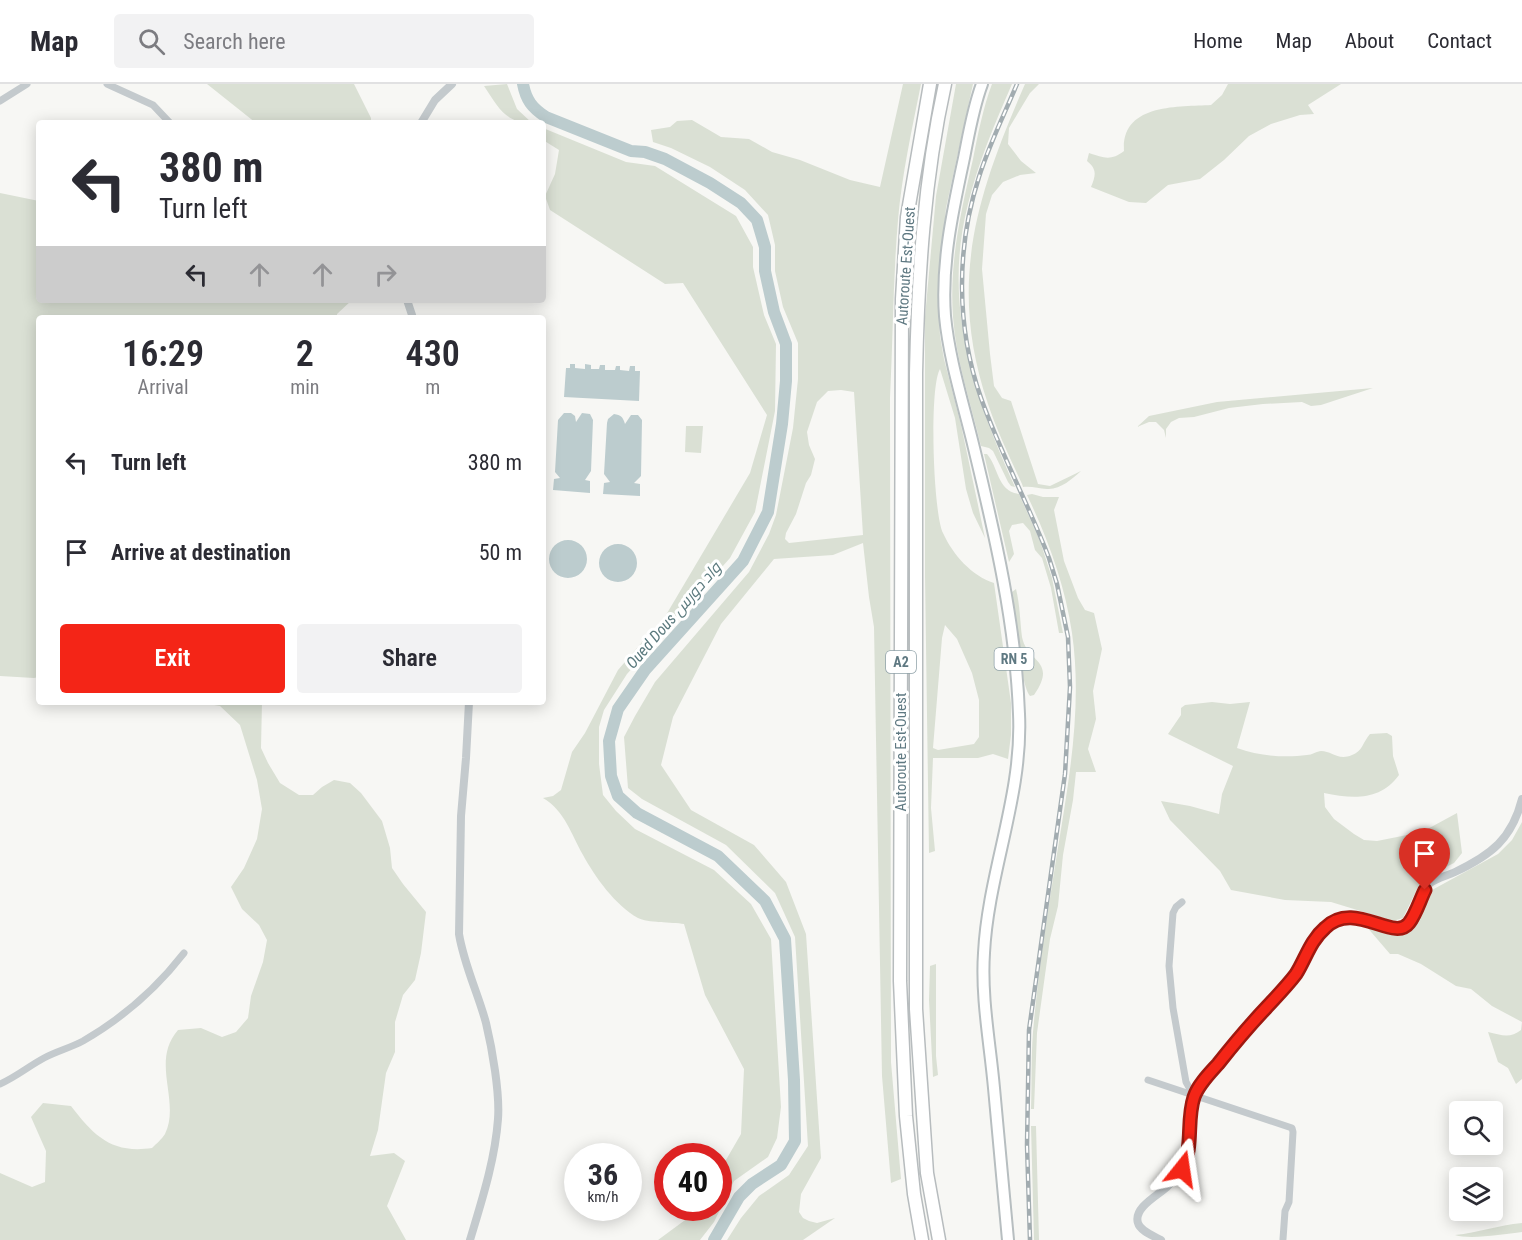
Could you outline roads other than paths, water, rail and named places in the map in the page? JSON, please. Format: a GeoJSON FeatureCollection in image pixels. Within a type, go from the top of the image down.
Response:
{"type":"FeatureCollection","features":[{"type":"Feature","properties":{"kind":"highway","name":"Autoroute Est-Ouest"},"geometry":{"type":"LineString","coordinates":[[922,1240],[914,1194],[906,1116],[900,981],[902,309],[907,218],[930,84]]}},
{"type":"Feature","properties":{"kind":"highway","name":"Autoroute Est-Ouest"},"geometry":{"type":"LineString","coordinates":[[939,1240],[927,1173],[916,1009],[916,374],[917,303],[925,199],[945,84]]}},
{"type":"Feature","properties":{"kind":"main road","name":"RN 5"},"geometry":{"type":"LineString","coordinates":[[982,84],[952,216],[947,252],[945,307],[950,344],[1002,576],[1018,693],[1019,734],[1015,771],[987,917],[983,954],[988,1040],[1008,1240]]}},
{"type":"Feature","properties":{"kind":"street"},"geometry":{"type":"LineString","coordinates":[[0,101],[27,84]]}},
{"type":"Feature","properties":{"kind":"street"},"geometry":{"type":"LineString","coordinates":[[107,84],[153,105],[167,120]]}},
{"type":"Feature","properties":{"kind":"street"},"geometry":{"type":"LineString","coordinates":[[423,120],[435,100],[452,84]]}},
{"type":"Feature","properties":{"kind":"street"},"geometry":{"type":"LineString","coordinates":[[469,705],[461,816],[459,934],[461,949],[485,1021],[498,1099],[493,1156],[470,1240]]}},
{"type":"Feature","properties":{"kind":"street"},"geometry":{"type":"LineString","coordinates":[[1161,1240],[1141,1228],[1137,1218],[1151,1199],[1167,1187],[1185,1163],[1188,1155],[1194,1096],[1214,1069],[1290,981],[1302,964],[1309,946],[1334,920],[1348,917],[1396,929],[1407,925],[1429,885],[1488,854],[1503,840],[1512,828],[1522,799]]}},
{"type":"Feature","properties":{"kind":"street"},"geometry":{"type":"LineString","coordinates":[[1182,902],[1173,913],[1169,966],[1173,1008],[1186,1082],[1194,1096]]}},
{"type":"Feature","properties":{"kind":"street"},"geometry":{"type":"LineString","coordinates":[[0,1084],[45,1058],[81,1042],[137,1005],[184,953]]}},
{"type":"Feature","properties":{"kind":"street"},"geometry":{"type":"LineString","coordinates":[[1148,1080],[1292,1128],[1289,1202],[1285,1211],[1283,1239]]}},
{"type":"Feature","properties":{"kind":"waterway","name":"Oued Dous واد دورس"},"geometry":{"type":"LineString","coordinates":[[523,84],[530,103],[546,117],[631,151],[645,152],[665,159],[741,203],[757,220],[765,247],[765,271],[774,312],[786,344],[786,381],[782,424],[768,512],[743,561],[645,670],[618,709],[609,741],[611,776],[618,796],[637,813],[718,856],[765,901],[785,939],[794,1080],[795,1141],[781,1165],[752,1184],[739,1197],[714,1240]]}},
{"type":"Feature","properties":{"kind":"railway"},"geometry":{"type":"LineString","coordinates":[[1017,84],[987,153],[971,204],[963,259],[962,288],[967,344],[981,398],[1049,558],[1068,637],[1070,687],[1065,774],[1029,1030],[1027,1145],[1030,1240]]}}]}
